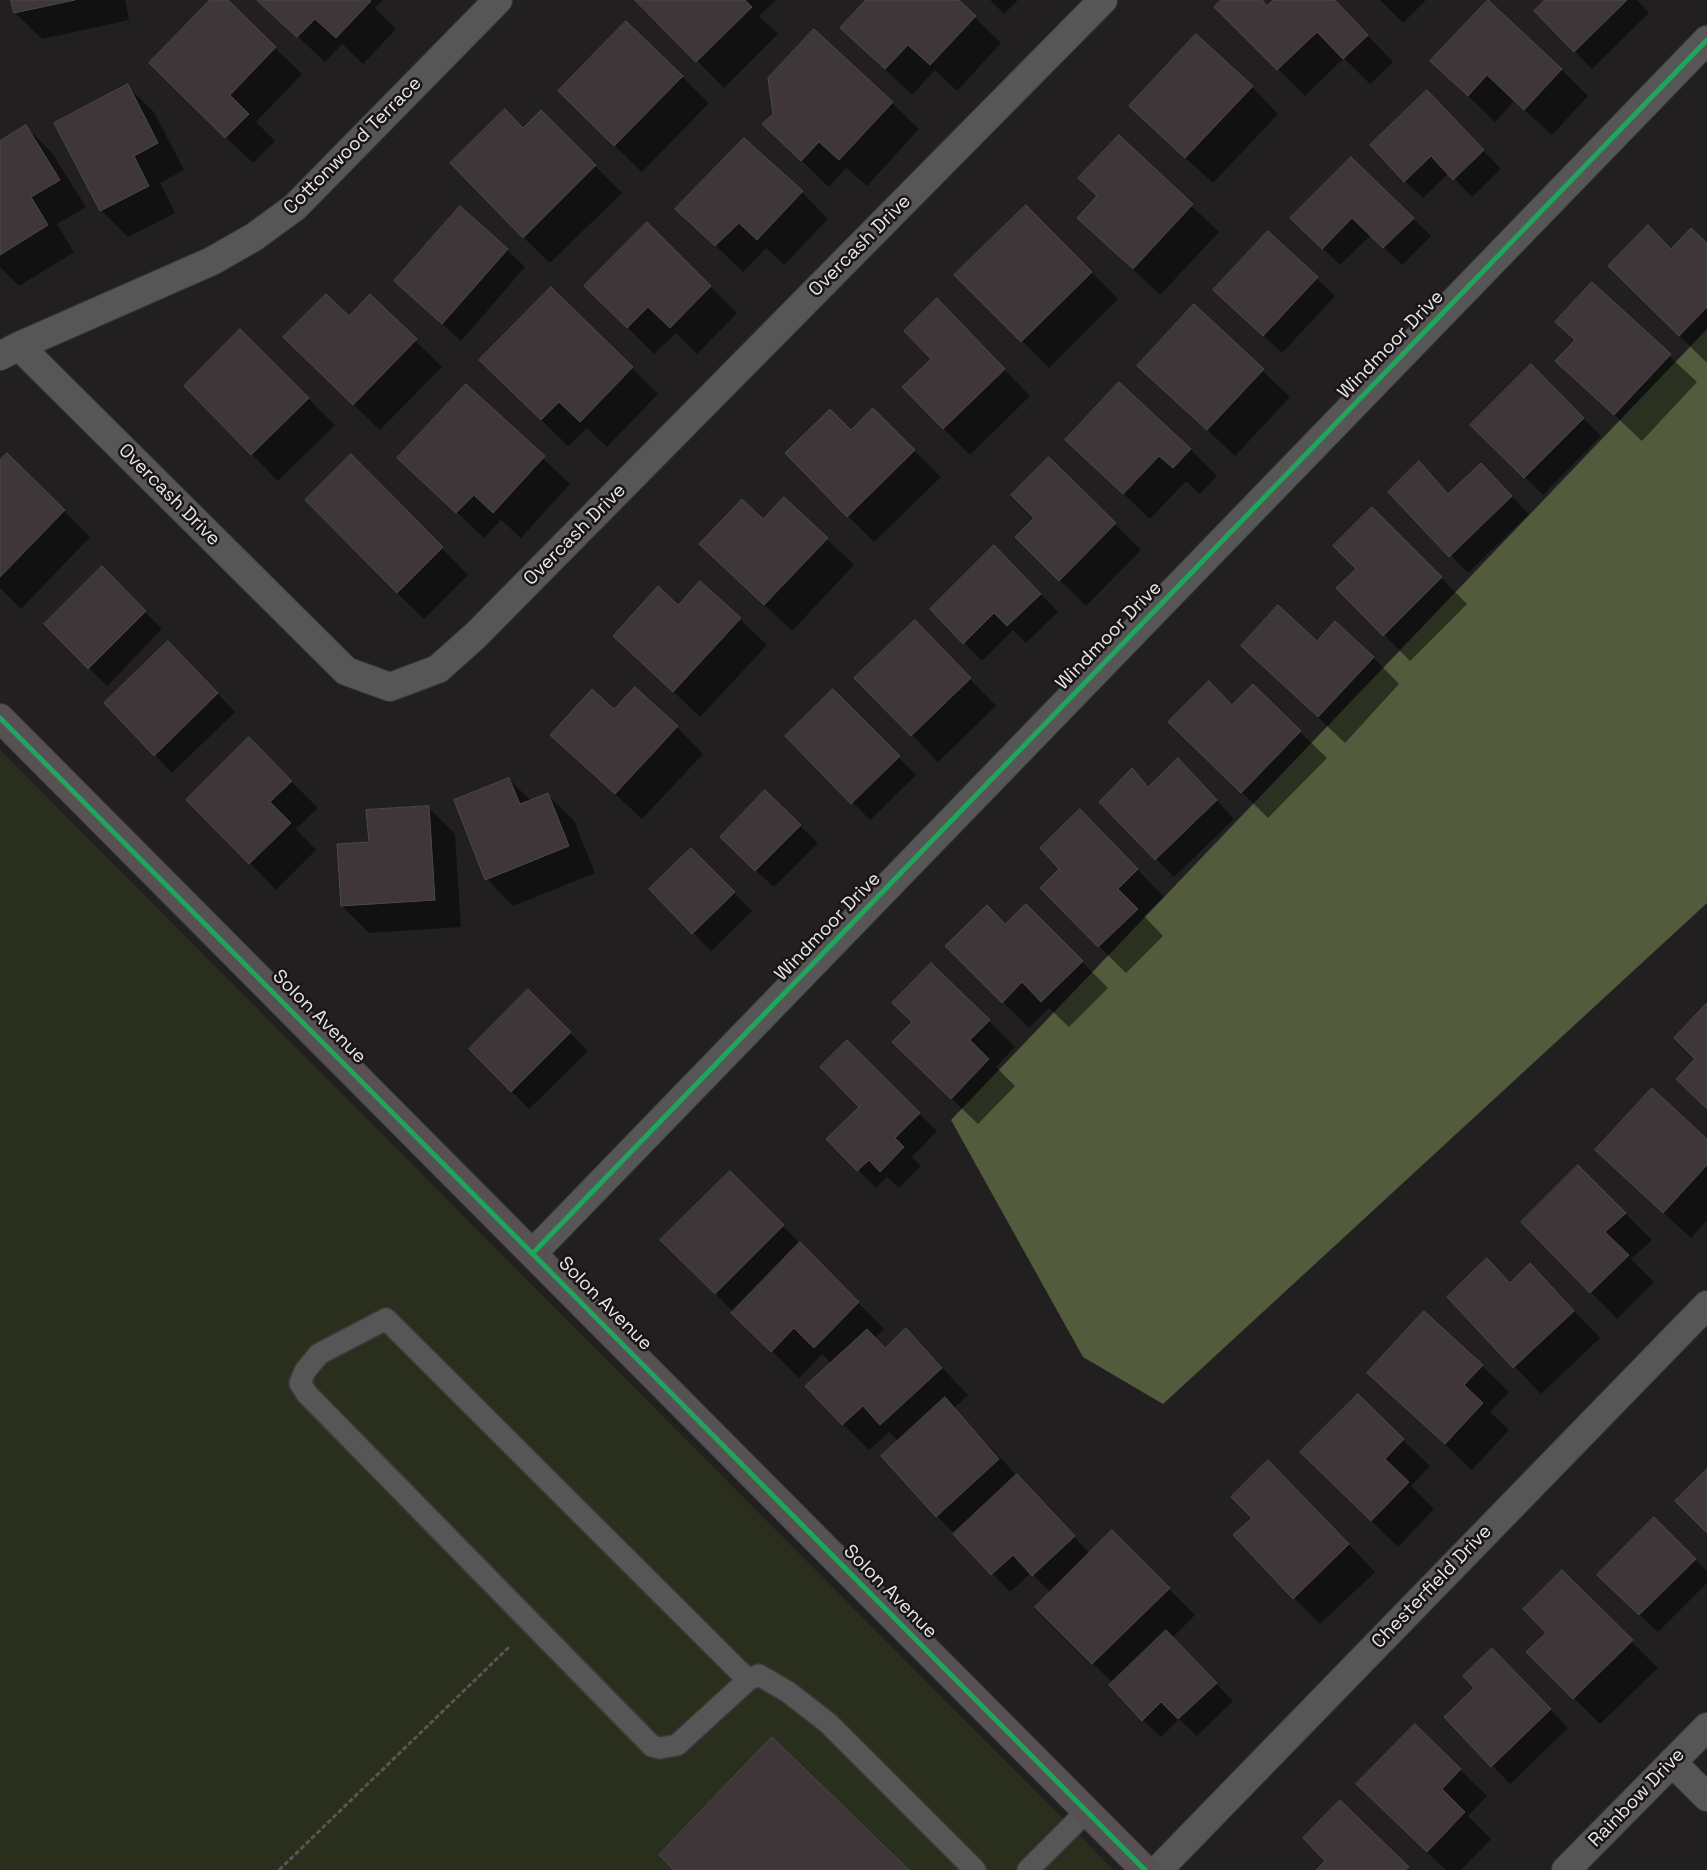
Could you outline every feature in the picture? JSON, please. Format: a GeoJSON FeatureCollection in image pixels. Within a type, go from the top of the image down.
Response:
{"type":"FeatureCollection","features":[{"type":"Feature","properties":{"kind":"street","name":"Cottonwood Terrace"},"geometry":{"type":"LineString","coordinates":[[10,351],[212,261],[254,237],[295,207],[498,0]]}},
{"type":"Feature","properties":{"kind":"street","name":"Overcash Drive"},"geometry":{"type":"LineString","coordinates":[[10,351],[346,671],[390,687],[438,669],[476,635],[1103,0]]}},
{"type":"Feature","properties":{"kind":"street","name":"Windmoor Drive"},"geometry":{"type":"LineString","coordinates":[[533,1253],[1707,40]]}},
{"type":"Feature","properties":{"kind":"street","name":"Solon Avenue"},"geometry":{"type":"LineString","coordinates":[[0,718],[1145,1870]]}},
{"type":"Feature","properties":{"kind":"street","name":"Chesterfield Drive"},"geometry":{"type":"LineString","coordinates":[[1158,1870],[1707,1304]]}},
{"type":"Feature","properties":{"kind":"street","name":"Rainbow Drive"},"geometry":{"type":"LineString","coordinates":[[1566,1870],[1707,1727]]}},
{"type":"Feature","properties":{"kind":"street"},"geometry":{"type":"LineString","coordinates":[[1672,1762],[1707,1797]]}},
{"type":"Feature","properties":{"kind":"lane"},"geometry":{"type":"LineString","coordinates":[[748,1680],[408,1338],[386,1319],[319,1354],[304,1371],[300,1383],[307,1394],[652,1746],[660,1748],[678,1745],[748,1680],[759,1675],[788,1692],[828,1723],[975,1870]]}},
{"type":"Feature","properties":{"kind":"lane"},"geometry":{"type":"LineString","coordinates":[[1028,1870],[1087,1811]]}},
{"type":"Feature","properties":{"kind":"path"},"geometry":{"type":"LineString","coordinates":[[279,1870],[532,1624]]}},
{"type":"Feature","properties":{"kind":"shaded area"},"geometry":{"type":"Polygon","coordinates":[[[1707,329],[1707,903],[1163,1404],[1083,1357],[951,1120],[1707,329]]]}},
{"type":"Feature","properties":{"kind":"shaded area"},"geometry":{"type":"Polygon","coordinates":[[[0,750],[1114,1870],[0,1870],[0,750]]]}},
{"type":"Feature","properties":{"kind":"building"},"geometry":{"type":"Polygon","coordinates":[[[11,0],[75,0],[14,13],[11,0]]]}},
{"type":"Feature","properties":{"kind":"building"},"geometry":{"type":"Polygon","coordinates":[[[210,0],[228,0],[276,47],[230,95],[249,114],[225,138],[149,63],[210,0]]]}},
{"type":"Feature","properties":{"kind":"building"},"geometry":{"type":"Polygon","coordinates":[[[257,0],[371,1],[336,38],[315,19],[297,37],[257,0]]]}},
{"type":"Feature","properties":{"kind":"building"},"geometry":{"type":"Polygon","coordinates":[[[635,0],[745,0],[752,7],[696,62],[635,0]]]}},
{"type":"Feature","properties":{"kind":"building"},"geometry":{"type":"Polygon","coordinates":[[[866,0],[959,0],[976,16],[930,65],[908,45],[885,69],[840,28],[866,0]]]}},
{"type":"Feature","properties":{"kind":"building"},"geometry":{"type":"Polygon","coordinates":[[[1221,0],[1262,0],[1267,6],[1273,0],[1335,0],[1368,35],[1343,59],[1317,32],[1277,70],[1214,7],[1221,0]]]}},
{"type":"Feature","properties":{"kind":"building"},"geometry":{"type":"Polygon","coordinates":[[[1488,0],[1562,69],[1524,110],[1487,75],[1468,96],[1430,61],[1488,0]]]}},
{"type":"Feature","properties":{"kind":"building"},"geometry":{"type":"Polygon","coordinates":[[[1545,0],[1627,0],[1574,52],[1534,11],[1545,0]]]}},
{"type":"Feature","properties":{"kind":"building"},"geometry":{"type":"Polygon","coordinates":[[[626,21],[683,76],[614,146],[558,91],[626,21]]]}},
{"type":"Feature","properties":{"kind":"building"},"geometry":{"type":"Polygon","coordinates":[[[814,29],[893,102],[839,160],[819,142],[801,161],[762,124],[773,114],[768,78],[814,29]]]}},
{"type":"Feature","properties":{"kind":"building"},"geometry":{"type":"Polygon","coordinates":[[[1196,34],[1253,86],[1185,158],[1129,106],[1196,34]]]}},
{"type":"Feature","properties":{"kind":"building"},"geometry":{"type":"Polygon","coordinates":[[[128,84],[158,143],[134,156],[149,186],[100,211],[54,123],[128,84]]]}},
{"type":"Feature","properties":{"kind":"building"},"geometry":{"type":"Polygon","coordinates":[[[1427,90],[1484,150],[1453,180],[1431,156],[1404,182],[1370,145],[1427,90]]]}},
{"type":"Feature","properties":{"kind":"building"},"geometry":{"type":"Polygon","coordinates":[[[505,109],[523,128],[541,110],[596,165],[523,238],[450,163],[505,109]]]}},
{"type":"Feature","properties":{"kind":"building"},"geometry":{"type":"Polygon","coordinates":[[[26,125],[60,180],[31,197],[48,225],[0,255],[0,141],[26,125]]]}},
{"type":"Feature","properties":{"kind":"building"},"geometry":{"type":"Polygon","coordinates":[[[1119,135],[1193,204],[1133,269],[1077,218],[1097,196],[1078,178],[1119,135]]]}},
{"type":"Feature","properties":{"kind":"building"},"geometry":{"type":"Polygon","coordinates":[[[744,138],[803,191],[757,240],[739,223],[715,246],[675,209],[744,138]]]}},
{"type":"Feature","properties":{"kind":"building"},"geometry":{"type":"Polygon","coordinates":[[[1351,157],[1414,218],[1383,248],[1352,218],[1322,249],[1290,218],[1351,157]]]}},
{"type":"Feature","properties":{"kind":"building"},"geometry":{"type":"Polygon","coordinates":[[[1026,205],[1092,272],[1021,342],[954,275],[1026,205]]]}},
{"type":"Feature","properties":{"kind":"building"},"geometry":{"type":"Polygon","coordinates":[[[460,206],[508,249],[442,324],[394,281],[460,206]]]}},
{"type":"Feature","properties":{"kind":"building"},"geometry":{"type":"Polygon","coordinates":[[[647,222],[711,286],[670,328],[648,307],[627,328],[584,286],[647,222]]]}},
{"type":"Feature","properties":{"kind":"building"},"geometry":{"type":"Polygon","coordinates":[[[1648,225],[1671,249],[1691,228],[1707,243],[1707,307],[1679,336],[1608,266],[1648,225]]]}},
{"type":"Feature","properties":{"kind":"building"},"geometry":{"type":"Polygon","coordinates":[[[1268,231],[1318,277],[1263,336],[1213,290],[1268,231]]]}},
{"type":"Feature","properties":{"kind":"building"},"geometry":{"type":"Polygon","coordinates":[[[1592,282],[1671,354],[1614,415],[1555,361],[1575,340],[1555,322],[1592,282]]]}},
{"type":"Feature","properties":{"kind":"building"},"geometry":{"type":"Polygon","coordinates":[[[551,287],[633,367],[580,422],[559,402],[541,420],[479,360],[551,287]]]}},
{"type":"Feature","properties":{"kind":"building"},"geometry":{"type":"Polygon","coordinates":[[[326,294],[349,316],[370,294],[417,339],[353,405],[283,337],[326,294]]]}},
{"type":"Feature","properties":{"kind":"building"},"geometry":{"type":"Polygon","coordinates":[[[937,298],[1005,369],[943,429],[902,387],[931,359],[904,331],[937,298]]]}},
{"type":"Feature","properties":{"kind":"building"},"geometry":{"type":"Polygon","coordinates":[[[1194,304],[1264,369],[1207,430],[1137,366],[1194,304]]]}},
{"type":"Feature","properties":{"kind":"building"},"geometry":{"type":"Polygon","coordinates":[[[240,329],[309,398],[251,455],[184,386],[240,329]]]}},
{"type":"Feature","properties":{"kind":"building"},"geometry":{"type":"Polygon","coordinates":[[[1531,364],[1584,418],[1524,478],[1470,425],[1531,364]]]}},
{"type":"Feature","properties":{"kind":"building"},"geometry":{"type":"Polygon","coordinates":[[[1119,382],[1191,449],[1173,468],[1159,456],[1123,494],[1065,440],[1119,382]]]}},
{"type":"Feature","properties":{"kind":"building"},"geometry":{"type":"Polygon","coordinates":[[[466,384],[545,456],[493,513],[474,495],[456,513],[397,458],[466,384]]]}},
{"type":"Feature","properties":{"kind":"building"},"geometry":{"type":"Polygon","coordinates":[[[873,408],[915,450],[847,517],[785,453],[830,409],[851,430],[873,408]]]}},
{"type":"Feature","properties":{"kind":"building"},"geometry":{"type":"Polygon","coordinates":[[[7,453],[65,510],[0,577],[0,460],[7,453]]]}},
{"type":"Feature","properties":{"kind":"building"},"geometry":{"type":"Polygon","coordinates":[[[351,454],[443,547],[397,593],[305,500],[351,454]]]}},
{"type":"Feature","properties":{"kind":"building"},"geometry":{"type":"Polygon","coordinates":[[[1049,457],[1116,523],[1059,581],[1015,537],[1034,518],[1011,495],[1049,457]]]}},
{"type":"Feature","properties":{"kind":"building"},"geometry":{"type":"Polygon","coordinates":[[[1419,461],[1448,494],[1481,463],[1512,496],[1449,557],[1388,492],[1419,461]]]}},
{"type":"Feature","properties":{"kind":"building"},"geometry":{"type":"Polygon","coordinates":[[[784,497],[828,538],[764,605],[699,544],[742,499],[763,519],[784,497]]]}},
{"type":"Feature","properties":{"kind":"building"},"geometry":{"type":"Polygon","coordinates":[[[1372,507],[1442,577],[1383,636],[1336,588],[1356,569],[1333,546],[1372,507]]]}},
{"type":"Feature","properties":{"kind":"building"},"geometry":{"type":"Polygon","coordinates":[[[994,545],[1041,594],[1007,626],[994,613],[963,644],[930,609],[994,545]]]}},
{"type":"Feature","properties":{"kind":"building"},"geometry":{"type":"Polygon","coordinates":[[[102,566],[146,611],[88,669],[44,624],[102,566]]]}},
{"type":"Feature","properties":{"kind":"building"},"geometry":{"type":"Polygon","coordinates":[[[700,581],[741,618],[673,692],[613,636],[658,586],[678,605],[700,581]]]}},
{"type":"Feature","properties":{"kind":"building"},"geometry":{"type":"Polygon","coordinates":[[[1278,605],[1317,641],[1335,621],[1374,657],[1318,717],[1241,646],[1278,605]]]}},
{"type":"Feature","properties":{"kind":"building"},"geometry":{"type":"Polygon","coordinates":[[[915,620],[971,678],[911,736],[854,678],[915,620]]]}},
{"type":"Feature","properties":{"kind":"building"},"geometry":{"type":"Polygon","coordinates":[[[168,641],[218,693],[154,756],[104,703],[168,641]]]}},
{"type":"Feature","properties":{"kind":"building"},"geometry":{"type":"Polygon","coordinates":[[[1209,681],[1232,705],[1253,684],[1301,731],[1241,793],[1168,722],[1209,681]]]}},
{"type":"Feature","properties":{"kind":"building"},"geometry":{"type":"Polygon","coordinates":[[[635,687],[678,726],[615,794],[550,735],[592,689],[614,709],[635,687]]]}},
{"type":"Feature","properties":{"kind":"building"},"geometry":{"type":"Polygon","coordinates":[[[833,689],[900,756],[851,804],[785,736],[833,689]]]}},
{"type":"Feature","properties":{"kind":"building"},"geometry":{"type":"Polygon","coordinates":[[[249,737],[292,781],[270,802],[291,823],[249,864],[186,800],[249,737]]]}},
{"type":"Feature","properties":{"kind":"building"},"geometry":{"type":"Polygon","coordinates":[[[1178,758],[1217,800],[1155,860],[1099,802],[1132,768],[1148,787],[1178,758]]]}},
{"type":"Feature","properties":{"kind":"building"},"geometry":{"type":"Polygon","coordinates":[[[509,778],[520,804],[548,793],[569,846],[485,880],[454,800],[509,778]]]}},
{"type":"Feature","properties":{"kind":"building"},"geometry":{"type":"Polygon","coordinates":[[[765,790],[801,825],[755,871],[720,837],[765,790]]]}},
{"type":"Feature","properties":{"kind":"building"},"geometry":{"type":"Polygon","coordinates":[[[429,806],[435,900],[341,906],[337,844],[369,842],[366,810],[429,806]]]}},
{"type":"Feature","properties":{"kind":"building"},"geometry":{"type":"Polygon","coordinates":[[[1080,809],[1138,869],[1118,889],[1138,909],[1098,947],[1040,888],[1059,869],[1040,848],[1080,809]]]}},
{"type":"Feature","properties":{"kind":"building"},"geometry":{"type":"Polygon","coordinates":[[[691,848],[735,892],[692,934],[649,889],[691,848]]]}},
{"type":"Feature","properties":{"kind":"building"},"geometry":{"type":"Polygon","coordinates":[[[1026,904],[1083,961],[1041,1002],[1022,982],[1002,1003],[945,946],[987,905],[1005,924],[1026,904]]]}},
{"type":"Feature","properties":{"kind":"building"},"geometry":{"type":"Polygon","coordinates":[[[931,963],[990,1020],[970,1040],[989,1059],[951,1099],[892,1042],[912,1022],[892,1003],[931,963]]]}},
{"type":"Feature","properties":{"kind":"building"},"geometry":{"type":"Polygon","coordinates":[[[528,989],[571,1032],[511,1092],[469,1049],[528,989]]]}},
{"type":"Feature","properties":{"kind":"building"},"geometry":{"type":"Polygon","coordinates":[[[1707,1003],[1707,1109],[1676,1079],[1695,1059],[1674,1038],[1707,1003]]]}},
{"type":"Feature","properties":{"kind":"building"},"geometry":{"type":"Polygon","coordinates":[[[847,1040],[920,1113],[895,1138],[904,1147],[880,1172],[869,1160],[857,1171],[826,1139],[859,1107],[820,1067],[847,1040]]]}},
{"type":"Feature","properties":{"kind":"building"},"geometry":{"type":"Polygon","coordinates":[[[1652,1088],[1707,1139],[1707,1165],[1663,1213],[1595,1150],[1652,1088]]]}},
{"type":"Feature","properties":{"kind":"building"},"geometry":{"type":"Polygon","coordinates":[[[1578,1165],[1626,1213],[1605,1232],[1629,1255],[1590,1293],[1521,1222],[1578,1165]]]}},
{"type":"Feature","properties":{"kind":"building"},"geometry":{"type":"Polygon","coordinates":[[[730,1171],[784,1225],[715,1294],[660,1240],[730,1171]]]}},
{"type":"Feature","properties":{"kind":"building"},"geometry":{"type":"Polygon","coordinates":[[[800,1242],[859,1302],[814,1348],[794,1328],[771,1352],[731,1313],[800,1242]]]}},
{"type":"Feature","properties":{"kind":"building"},"geometry":{"type":"Polygon","coordinates":[[[1487,1258],[1510,1283],[1530,1263],[1574,1311],[1513,1368],[1447,1297],[1487,1258]]]}},
{"type":"Feature","properties":{"kind":"building"},"geometry":{"type":"Polygon","coordinates":[[[1424,1311],[1483,1365],[1464,1385],[1483,1403],[1445,1444],[1367,1373],[1424,1311]]]}},
{"type":"Feature","properties":{"kind":"building"},"geometry":{"type":"Polygon","coordinates":[[[906,1328],[942,1368],[880,1425],[863,1406],[842,1425],[805,1386],[867,1329],[885,1348],[906,1328]]]}},
{"type":"Feature","properties":{"kind":"building"},"geometry":{"type":"Polygon","coordinates":[[[1358,1394],[1404,1439],[1385,1459],[1409,1482],[1371,1521],[1300,1452],[1358,1394]]]}},
{"type":"Feature","properties":{"kind":"building"},"geometry":{"type":"Polygon","coordinates":[[[945,1397],[999,1459],[936,1517],[881,1456],[945,1397]]]}},
{"type":"Feature","properties":{"kind":"building"},"geometry":{"type":"Polygon","coordinates":[[[1268,1460],[1349,1544],[1293,1599],[1233,1535],[1252,1518],[1231,1497],[1268,1460]]]}},
{"type":"Feature","properties":{"kind":"building"},"geometry":{"type":"Polygon","coordinates":[[[1707,1469],[1707,1533],[1675,1501],[1707,1469]]]}},
{"type":"Feature","properties":{"kind":"building"},"geometry":{"type":"Polygon","coordinates":[[[1017,1474],[1075,1536],[1032,1576],[1013,1555],[991,1575],[953,1534],[1017,1474]]]}},
{"type":"Feature","properties":{"kind":"building"},"geometry":{"type":"Polygon","coordinates":[[[1654,1517],[1696,1559],[1639,1615],[1597,1575],[1654,1517]]]}},
{"type":"Feature","properties":{"kind":"building"},"geometry":{"type":"Polygon","coordinates":[[[1112,1530],[1170,1588],[1092,1664],[1035,1607],[1112,1530]]]}},
{"type":"Feature","properties":{"kind":"building"},"geometry":{"type":"Polygon","coordinates":[[[1562,1570],[1633,1640],[1573,1699],[1526,1652],[1546,1633],[1523,1609],[1562,1570]]]}},
{"type":"Feature","properties":{"kind":"building"},"geometry":{"type":"Polygon","coordinates":[[[1166,1630],[1217,1683],[1178,1719],[1161,1702],[1142,1721],[1109,1685],[1166,1630]]]}},
{"type":"Feature","properties":{"kind":"building"},"geometry":{"type":"Polygon","coordinates":[[[1492,1648],[1551,1709],[1491,1767],[1444,1717],[1474,1688],[1463,1676],[1492,1648]]]}},
{"type":"Feature","properties":{"kind":"building"},"geometry":{"type":"Polygon","coordinates":[[[1415,1724],[1461,1769],[1442,1789],[1465,1812],[1427,1852],[1356,1784],[1415,1724]]]}},
{"type":"Feature","properties":{"kind":"building"},"geometry":{"type":"Polygon","coordinates":[[[772,1737],[909,1870],[674,1870],[659,1855],[772,1737]]]}},
{"type":"Feature","properties":{"kind":"building"},"geometry":{"type":"Polygon","coordinates":[[[1340,1800],[1409,1867],[1405,1870],[1316,1870],[1325,1861],[1303,1838],[1340,1800]]]}},
{"type":"Feature","properties":{"kind":"cycle path"},"geometry":{"type":"LineString","coordinates":[[533,1253],[1707,40]]}},
{"type":"Feature","properties":{"kind":"cycle path"},"geometry":{"type":"LineString","coordinates":[[0,718],[1145,1870]]}}]}
